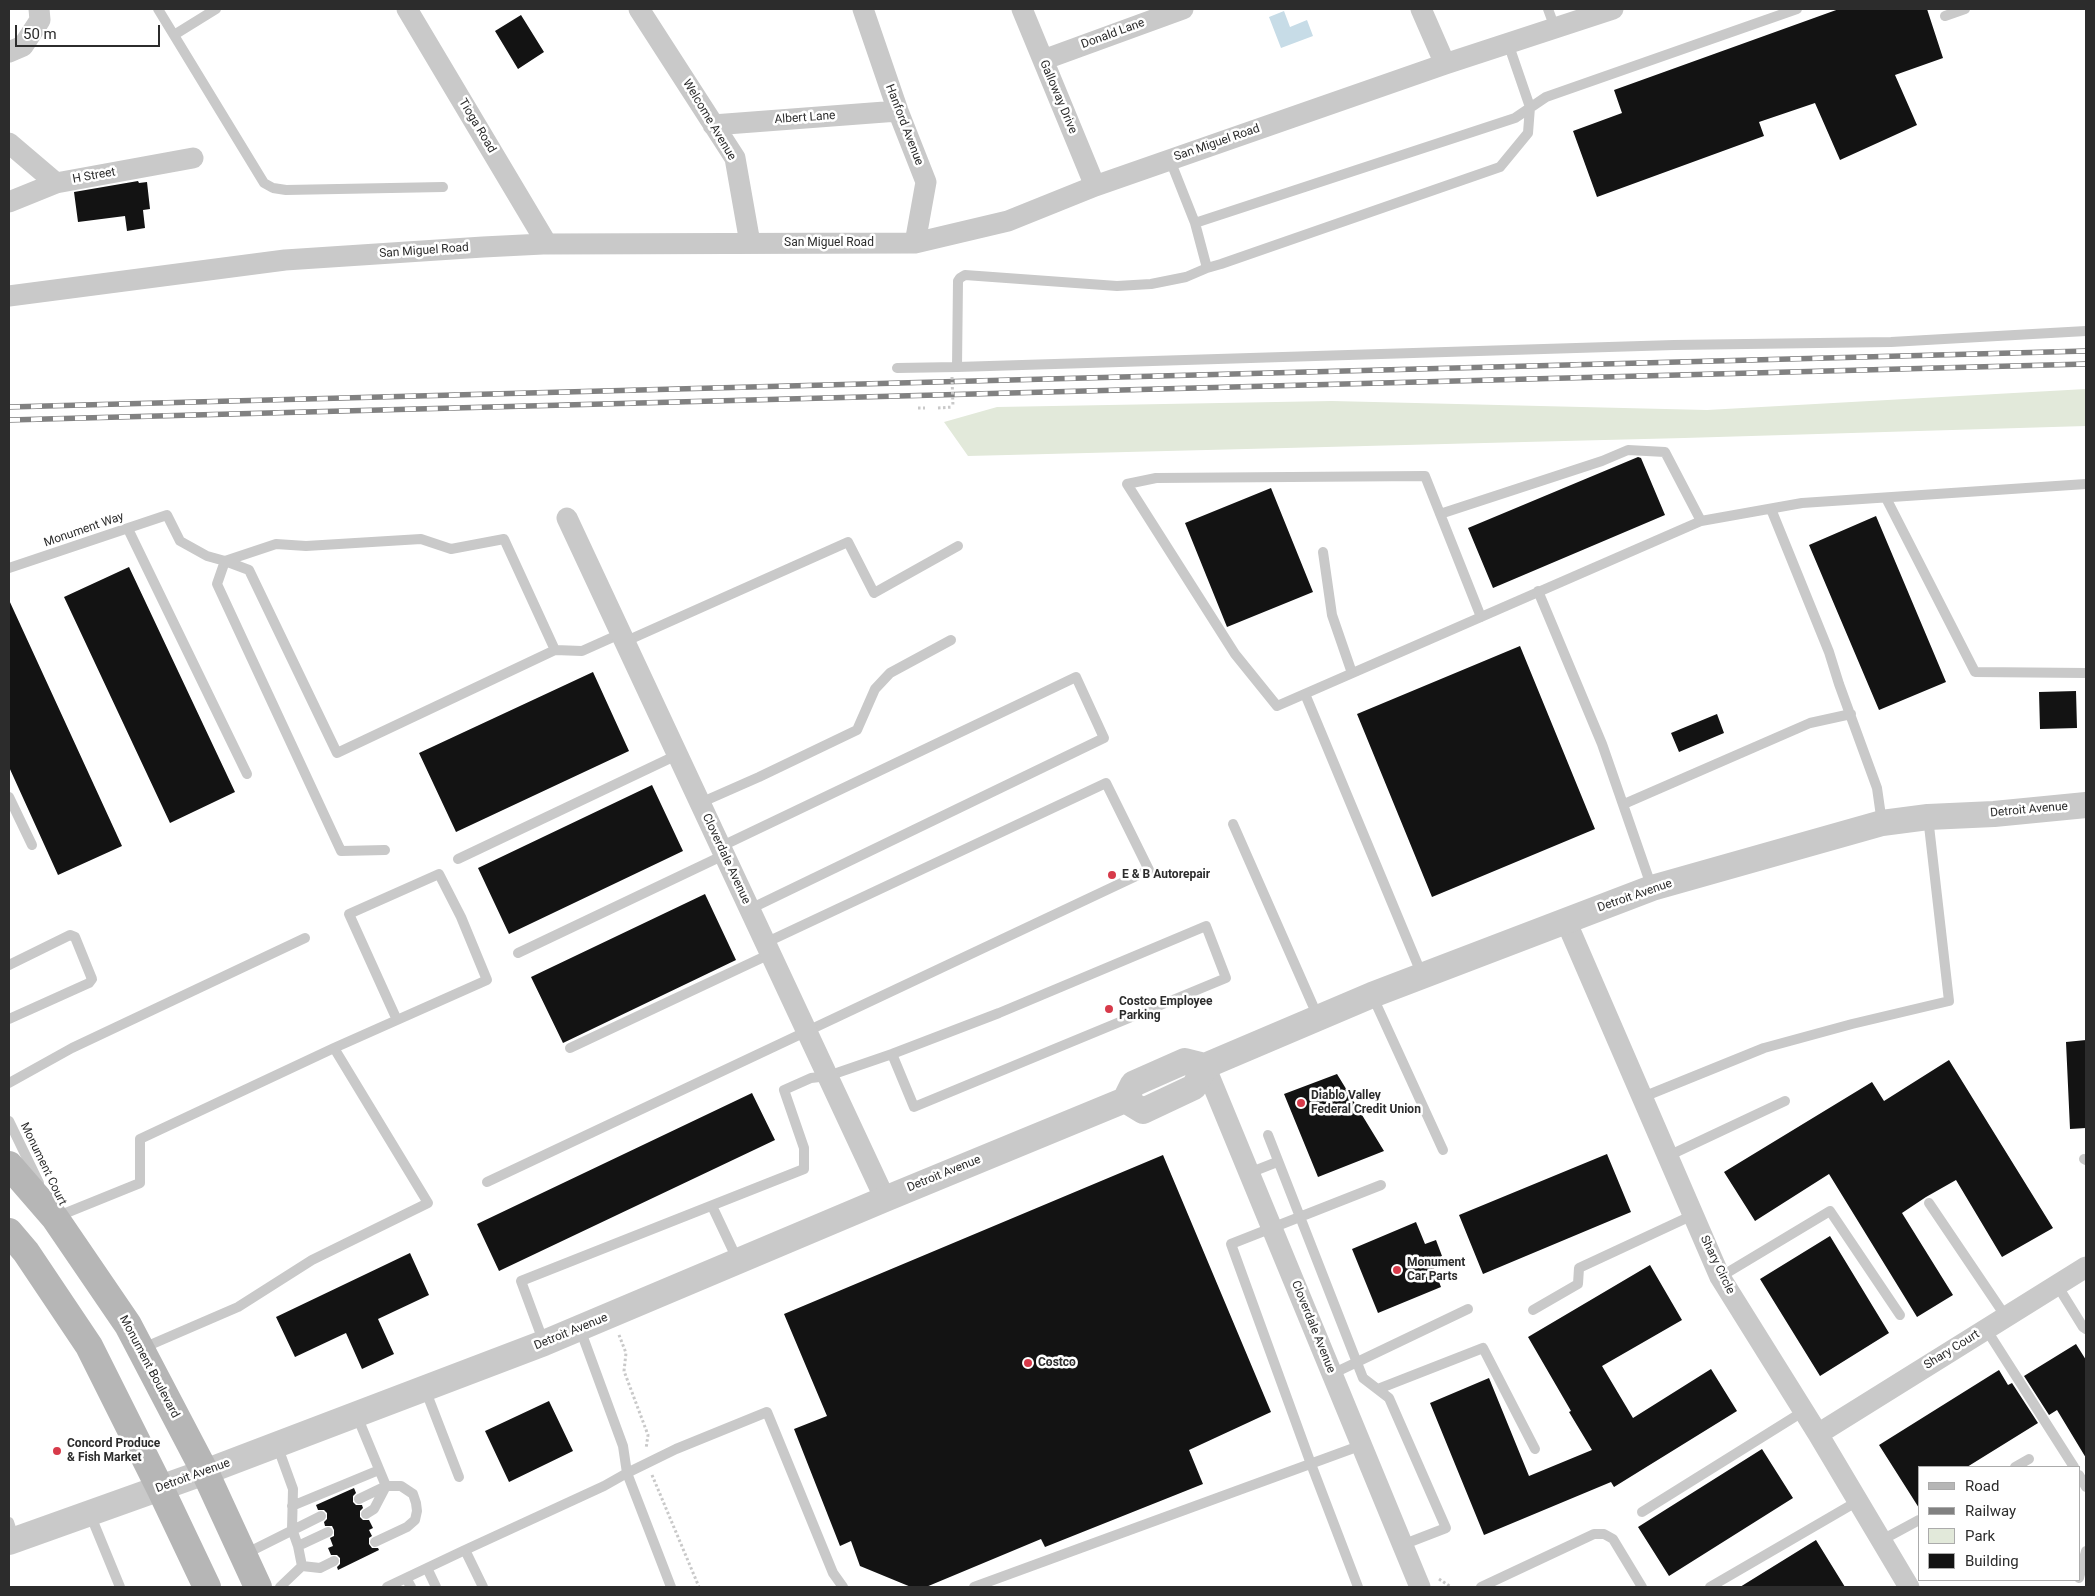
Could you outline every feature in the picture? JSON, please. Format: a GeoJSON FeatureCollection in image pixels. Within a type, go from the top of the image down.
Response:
{"type":"FeatureCollection","features":[{"type":"Feature","properties":{"kind":"main road","name":"Monument Boulevard"},"geometry":{"type":"LineString","coordinates":[[9,1165],[55,1218],[128,1325],[205,1472],[258,1587]]}},
{"type":"Feature","properties":{"kind":"main road"},"geometry":{"type":"LineString","coordinates":[[17,1246],[88,1346],[160,1488],[207,1587]]}},
{"type":"Feature","properties":{"kind":"street"},"geometry":{"type":"LineString","coordinates":[[9,52],[23,46],[40,20],[39,9]]}},
{"type":"Feature","properties":{"kind":"street","name":"Tioga Road"},"geometry":{"type":"LineString","coordinates":[[407,9],[547,244]]}},
{"type":"Feature","properties":{"kind":"street","name":"Welcome Avenue"},"geometry":{"type":"LineString","coordinates":[[639,9],[735,158],[750,243]]}},
{"type":"Feature","properties":{"kind":"street","name":"Hanford Avenue"},"geometry":{"type":"LineString","coordinates":[[863,9],[898,111],[926,182],[914,243]]}},
{"type":"Feature","properties":{"kind":"street","name":"Galloway Drive"},"geometry":{"type":"LineString","coordinates":[[1022,9],[1095,186]]}},
{"type":"Feature","properties":{"kind":"street","name":"Donald Lane"},"geometry":{"type":"LineString","coordinates":[[1043,60],[1183,9]]}},
{"type":"Feature","properties":{"kind":"street"},"geometry":{"type":"LineString","coordinates":[[1421,9],[1445,64]]}},
{"type":"Feature","properties":{"kind":"street","name":"San Miguel Road"},"geometry":{"type":"LineString","coordinates":[[9,296],[285,260],[547,244],[914,243],[1008,221],[1095,186],[1508,43],[1552,18],[1613,9]]}},
{"type":"Feature","properties":{"kind":"street","name":"Albert Lane"},"geometry":{"type":"LineString","coordinates":[[713,125],[898,111]]}},
{"type":"Feature","properties":{"kind":"street","name":"H Street"},"geometry":{"type":"LineString","coordinates":[[9,143],[56,183],[193,158]]}},
{"type":"Feature","properties":{"kind":"street"},"geometry":{"type":"LineString","coordinates":[[9,202],[56,183]]}},
{"type":"Feature","properties":{"kind":"street","name":"Cloverdale Avenue"},"geometry":{"type":"LineString","coordinates":[[567,518],[885,1198]]}},
{"type":"Feature","properties":{"kind":"street","name":"Detroit Avenue"},"geometry":{"type":"LineString","coordinates":[[11,1535],[90,1513],[205,1472],[544,1344],[885,1198],[1125,1100],[1143,1111],[1194,1087],[1205,1066],[1372,995],[1652,888],[1882,823],[1928,817],[1994,814],[2086,805]]}},
{"type":"Feature","properties":{"kind":"street","name":"Shary Circle"},"geometry":{"type":"LineString","coordinates":[[1566,921],[1720,1277],[1804,1410],[1909,1587]]}},
{"type":"Feature","properties":{"kind":"street","name":"Cloverdale Avenue"},"geometry":{"type":"LineString","coordinates":[[1205,1066],[1420,1587]]}},
{"type":"Feature","properties":{"kind":"street","name":"Shary Court"},"geometry":{"type":"LineString","coordinates":[[1818,1434],[2086,1267]]}},
{"type":"Feature","properties":{"kind":"lane"},"geometry":{"type":"LineString","coordinates":[[158,9],[264,183],[273,188],[286,190],[443,187]]}},
{"type":"Feature","properties":{"kind":"lane"},"geometry":{"type":"LineString","coordinates":[[174,35],[216,9]]}},
{"type":"Feature","properties":{"kind":"lane"},"geometry":{"type":"LineString","coordinates":[[1195,223],[1515,118],[1546,97],[1797,9]]}},
{"type":"Feature","properties":{"kind":"lane"},"geometry":{"type":"LineString","coordinates":[[1945,16],[1965,9]]}},
{"type":"Feature","properties":{"kind":"lane"},"geometry":{"type":"LineString","coordinates":[[957,366],[958,282],[965,275],[1117,286],[1151,284],[1177,279],[1500,168],[1528,133],[1530,108],[1508,43]]}},
{"type":"Feature","properties":{"kind":"lane"},"geometry":{"type":"LineString","coordinates":[[1170,160],[1195,223],[1207,268]]}},
{"type":"Feature","properties":{"kind":"lane"},"geometry":{"type":"LineString","coordinates":[[897,368],[1674,345],[1890,342],[2086,331]]}},
{"type":"Feature","properties":{"kind":"lane"},"geometry":{"type":"LineString","coordinates":[[1440,514],[1602,461],[1628,450],[1665,452],[1701,522]]}},
{"type":"Feature","properties":{"kind":"lane"},"geometry":{"type":"LineString","coordinates":[[1481,616],[1425,476],[1156,478],[1127,484],[1236,654],[1277,706],[1538,591],[1701,522],[1802,503],[2086,484]]}},
{"type":"Feature","properties":{"kind":"lane"},"geometry":{"type":"LineString","coordinates":[[1886,498],[1975,672],[2086,673]]}},
{"type":"Feature","properties":{"kind":"lane"},"geometry":{"type":"LineString","coordinates":[[1770,509],[1812,607],[1851,714],[1877,788],[1882,823]]}},
{"type":"Feature","properties":{"kind":"lane","name":"Monument Way"},"geometry":{"type":"LineString","coordinates":[[9,568],[167,515],[180,542],[207,556],[225,561]]}},
{"type":"Feature","properties":{"kind":"lane"},"geometry":{"type":"LineString","coordinates":[[128,528],[247,774]]}},
{"type":"Feature","properties":{"kind":"lane"},"geometry":{"type":"LineString","coordinates":[[225,561],[276,544],[306,546],[421,540],[451,549],[504,539],[555,650]]}},
{"type":"Feature","properties":{"kind":"lane"},"geometry":{"type":"LineString","coordinates":[[225,561],[249,570],[337,753],[555,650],[582,651],[622,638],[848,542],[874,593],[958,546]]}},
{"type":"Feature","properties":{"kind":"lane"},"geometry":{"type":"LineString","coordinates":[[1323,552],[1332,615],[1352,673]]}},
{"type":"Feature","properties":{"kind":"lane"},"geometry":{"type":"LineString","coordinates":[[225,561],[217,584],[341,851],[385,850]]}},
{"type":"Feature","properties":{"kind":"lane"},"geometry":{"type":"LineString","coordinates":[[1538,591],[1586,701],[1624,804],[1652,888]]}},
{"type":"Feature","properties":{"kind":"lane"},"geometry":{"type":"LineString","coordinates":[[700,802],[759,777],[857,730],[875,689],[890,673],[951,640]]}},
{"type":"Feature","properties":{"kind":"lane"},"geometry":{"type":"LineString","coordinates":[[518,953],[1076,677],[1104,738],[750,909]]}},
{"type":"Feature","properties":{"kind":"lane"},"geometry":{"type":"LineString","coordinates":[[1305,694],[1422,976]]}},
{"type":"Feature","properties":{"kind":"lane"},"geometry":{"type":"LineString","coordinates":[[1624,804],[1810,723],[1851,714]]}},
{"type":"Feature","properties":{"kind":"lane"},"geometry":{"type":"LineString","coordinates":[[458,859],[677,755]]}},
{"type":"Feature","properties":{"kind":"lane"},"geometry":{"type":"LineString","coordinates":[[487,1182],[1149,870],[1106,783],[768,948],[570,1048]]}},
{"type":"Feature","properties":{"kind":"lane"},"geometry":{"type":"LineString","coordinates":[[9,797],[32,845]]}},
{"type":"Feature","properties":{"kind":"lane"},"geometry":{"type":"LineString","coordinates":[[1642,1097],[1764,1048],[1949,1000],[1928,817]]}},
{"type":"Feature","properties":{"kind":"lane"},"geometry":{"type":"LineString","coordinates":[[1233,824],[1319,1018]]}},
{"type":"Feature","properties":{"kind":"lane"},"geometry":{"type":"LineString","coordinates":[[55,1218],[140,1183],[140,1139],[334,1048],[397,1020],[486,980],[461,917],[439,874],[349,914],[397,1020]]}},
{"type":"Feature","properties":{"kind":"lane"},"geometry":{"type":"LineString","coordinates":[[544,1344],[521,1281],[804,1169],[804,1148],[784,1090],[811,1078],[828,1076],[892,1054],[1206,926],[1226,978],[914,1108],[892,1054]]}},
{"type":"Feature","properties":{"kind":"lane"},"geometry":{"type":"LineString","coordinates":[[9,964],[70,935],[75,938],[92,979],[89,983],[9,1019]]}},
{"type":"Feature","properties":{"kind":"lane"},"geometry":{"type":"LineString","coordinates":[[9,1083],[72,1048],[305,938]]}},
{"type":"Feature","properties":{"kind":"lane"},"geometry":{"type":"LineString","coordinates":[[1372,995],[1443,1150]]}},
{"type":"Feature","properties":{"kind":"lane"},"geometry":{"type":"LineString","coordinates":[[140,1349],[238,1307],[312,1260],[428,1203],[334,1048]]}},
{"type":"Feature","properties":{"kind":"lane"},"geometry":{"type":"LineString","coordinates":[[1668,1156],[1785,1101]]}},
{"type":"Feature","properties":{"kind":"lane","name":"Monument Court"},"geometry":{"type":"LineString","coordinates":[[9,1121],[55,1218]]}},
{"type":"Feature","properties":{"kind":"lane"},"geometry":{"type":"LineString","coordinates":[[1268,1136],[1363,1378],[1389,1398],[1446,1528],[1402,1545]]}},
{"type":"Feature","properties":{"kind":"lane"},"geometry":{"type":"LineString","coordinates":[[1249,1173],[1277,1162]]}},
{"type":"Feature","properties":{"kind":"lane"},"geometry":{"type":"LineString","coordinates":[[1358,1587],[1231,1244],[1381,1185]]}},
{"type":"Feature","properties":{"kind":"lane"},"geometry":{"type":"LineString","coordinates":[[1929,1203],[2006,1317]]}},
{"type":"Feature","properties":{"kind":"lane"},"geometry":{"type":"LineString","coordinates":[[712,1206],[738,1262]]}},
{"type":"Feature","properties":{"kind":"lane"},"geometry":{"type":"LineString","coordinates":[[1720,1277],[1830,1211],[1900,1316]]}},
{"type":"Feature","properties":{"kind":"lane"},"geometry":{"type":"LineString","coordinates":[[1534,1310],[1578,1284],[1580,1268],[1693,1215]]}},
{"type":"Feature","properties":{"kind":"lane"},"geometry":{"type":"LineString","coordinates":[[2057,1285],[2086,1329]]}},
{"type":"Feature","properties":{"kind":"lane"},"geometry":{"type":"LineString","coordinates":[[1332,1374],[1468,1309]]}},
{"type":"Feature","properties":{"kind":"lane"},"geometry":{"type":"LineString","coordinates":[[580,1328],[623,1446],[627,1473],[671,1587]]}},
{"type":"Feature","properties":{"kind":"lane"},"geometry":{"type":"LineString","coordinates":[[1986,1329],[2073,1466]]}},
{"type":"Feature","properties":{"kind":"lane"},"geometry":{"type":"LineString","coordinates":[[1378,1389],[1483,1348],[1535,1450]]}},
{"type":"Feature","properties":{"kind":"lane"},"geometry":{"type":"LineString","coordinates":[[425,1389],[459,1477]]}},
{"type":"Feature","properties":{"kind":"lane"},"geometry":{"type":"LineString","coordinates":[[1642,1512],[1804,1410]]}},
{"type":"Feature","properties":{"kind":"lane"},"geometry":{"type":"LineString","coordinates":[[387,1587],[408,1583],[427,1568],[604,1486],[676,1449],[767,1412],[834,1573],[843,1587]]}},
{"type":"Feature","properties":{"kind":"lane"},"geometry":{"type":"LineString","coordinates":[[356,1415],[386,1486],[374,1510],[366,1514]]}},
{"type":"Feature","properties":{"kind":"lane"},"geometry":{"type":"LineString","coordinates":[[277,1445],[293,1489],[292,1530],[302,1566]]}},
{"type":"Feature","properties":{"kind":"lane"},"geometry":{"type":"LineString","coordinates":[[974,1587],[1362,1445]]}},
{"type":"Feature","properties":{"kind":"lane"},"geometry":{"type":"LineString","coordinates":[[2017,1466],[2029,1460]]}},
{"type":"Feature","properties":{"kind":"lane"},"geometry":{"type":"LineString","coordinates":[[292,1506],[380,1470]]}},
{"type":"Feature","properties":{"kind":"lane"},"geometry":{"type":"LineString","coordinates":[[359,1499],[386,1486],[401,1486],[413,1494],[417,1511],[415,1520],[407,1527],[375,1542]]}},
{"type":"Feature","properties":{"kind":"lane"},"geometry":{"type":"LineString","coordinates":[[1710,1587],[1858,1501]]}},
{"type":"Feature","properties":{"kind":"lane"},"geometry":{"type":"LineString","coordinates":[[90,1513],[120,1587]]}},
{"type":"Feature","properties":{"kind":"lane"},"geometry":{"type":"LineString","coordinates":[[242,1555],[321,1516]]}},
{"type":"Feature","properties":{"kind":"lane"},"geometry":{"type":"LineString","coordinates":[[1882,1540],[1918,1521]]}},
{"type":"Feature","properties":{"kind":"lane"},"geometry":{"type":"LineString","coordinates":[[298,1546],[328,1532]]}},
{"type":"Feature","properties":{"kind":"lane"},"geometry":{"type":"LineString","coordinates":[[1481,1587],[1594,1534],[1604,1534],[1613,1539],[1642,1587]]}},
{"type":"Feature","properties":{"kind":"lane"},"geometry":{"type":"LineString","coordinates":[[465,1550],[483,1587]]}},
{"type":"Feature","properties":{"kind":"lane"},"geometry":{"type":"LineString","coordinates":[[2080,1572],[2086,1551]]}},
{"type":"Feature","properties":{"kind":"lane"},"geometry":{"type":"LineString","coordinates":[[302,1566],[320,1568],[334,1561]]}},
{"type":"Feature","properties":{"kind":"lane"},"geometry":{"type":"LineString","coordinates":[[280,1587],[302,1566]]}},
{"type":"Feature","properties":{"kind":"lane"},"geometry":{"type":"LineString","coordinates":[[427,1568],[436,1587]]}},
{"type":"Feature","properties":{"kind":"path"},"geometry":{"type":"LineString","coordinates":[[938,408],[953,407],[952,377]]}},
{"type":"Feature","properties":{"kind":"path"},"geometry":{"type":"LineString","coordinates":[[918,408],[925,408]]}},
{"type":"Feature","properties":{"kind":"green space"},"geometry":{"type":"Polygon","coordinates":[[[2086,389],[2086,426],[1684,438],[968,456],[944,422],[997,407],[1332,401],[1707,410],[2086,389]]]}},
{"type":"Feature","properties":{"kind":"water"},"geometry":{"type":"Polygon","coordinates":[[[1284,11],[1290,27],[1307,20],[1313,36],[1281,48],[1269,17],[1284,11]]]}},
{"type":"Feature","properties":{"kind":"building"},"geometry":{"type":"Polygon","coordinates":[[[1839,9],[1927,9],[1943,58],[1895,75],[1917,125],[1840,160],[1815,103],[1759,122],[1764,136],[1597,197],[1573,131],[1622,113],[1614,90],[1839,9]]]}},
{"type":"Feature","properties":{"kind":"building"},"geometry":{"type":"Polygon","coordinates":[[[521,15],[544,52],[518,69],[495,31],[521,15]]]}},
{"type":"Feature","properties":{"kind":"building"},"geometry":{"type":"Polygon","coordinates":[[[138,181],[139,183],[147,182],[150,209],[143,210],[145,228],[127,231],[125,216],[78,222],[74,192],[138,181]]]}},
{"type":"Feature","properties":{"kind":"building"},"geometry":{"type":"Polygon","coordinates":[[[1638,457],[1641,458],[1665,515],[1493,588],[1468,528],[1638,457]]]}},
{"type":"Feature","properties":{"kind":"building"},"geometry":{"type":"Polygon","coordinates":[[[1271,488],[1313,592],[1227,627],[1185,523],[1271,488]]]}},
{"type":"Feature","properties":{"kind":"building"},"geometry":{"type":"Polygon","coordinates":[[[1876,516],[1946,682],[1879,710],[1809,545],[1876,516]]]}},
{"type":"Feature","properties":{"kind":"building"},"geometry":{"type":"Polygon","coordinates":[[[129,567],[235,792],[170,823],[64,597],[129,567]]]}},
{"type":"Feature","properties":{"kind":"building"},"geometry":{"type":"Polygon","coordinates":[[[9,600],[122,846],[58,875],[9,767],[9,600]]]}},
{"type":"Feature","properties":{"kind":"building"},"geometry":{"type":"Polygon","coordinates":[[[1520,646],[1595,829],[1432,897],[1357,714],[1520,646]]]}},
{"type":"Feature","properties":{"kind":"building"},"geometry":{"type":"Polygon","coordinates":[[[593,672],[629,751],[456,832],[419,753],[593,672]]]}},
{"type":"Feature","properties":{"kind":"building"},"geometry":{"type":"Polygon","coordinates":[[[2076,691],[2077,728],[2040,729],[2039,692],[2076,691]]]}},
{"type":"Feature","properties":{"kind":"building"},"geometry":{"type":"Polygon","coordinates":[[[1717,714],[1724,733],[1679,752],[1671,733],[1717,714]]]}},
{"type":"Feature","properties":{"kind":"building"},"geometry":{"type":"Polygon","coordinates":[[[652,785],[683,851],[509,934],[478,868],[652,785]]]}},
{"type":"Feature","properties":{"kind":"building"},"geometry":{"type":"Polygon","coordinates":[[[705,894],[736,960],[563,1043],[531,977],[705,894]]]}},
{"type":"Feature","properties":{"kind":"building"},"geometry":{"type":"Polygon","coordinates":[[[2086,1040],[2086,1128],[2070,1129],[2066,1042],[2086,1040]]]}},
{"type":"Feature","properties":{"kind":"building"},"geometry":{"type":"Polygon","coordinates":[[[1949,1060],[2053,1228],[2002,1257],[1956,1180],[1926,1197],[1902,1213],[1953,1295],[1917,1317],[1829,1174],[1755,1221],[1724,1172],[1872,1082],[1884,1101],[1949,1060]]]}},
{"type":"Feature","properties":{"kind":"building"},"geometry":{"type":"Polygon","coordinates":[[[1337,1074],[1384,1151],[1318,1177],[1284,1094],[1337,1074]]]}},
{"type":"Feature","properties":{"kind":"building"},"geometry":{"type":"Polygon","coordinates":[[[752,1093],[775,1140],[499,1271],[477,1224],[752,1093]]]}},
{"type":"Feature","properties":{"kind":"building"},"geometry":{"type":"Polygon","coordinates":[[[1607,1154],[1631,1212],[1483,1274],[1459,1215],[1607,1154]]]}},
{"type":"Feature","properties":{"kind":"building","name":"Costco"},"geometry":{"type":"Polygon","coordinates":[[[1163,1155],[1271,1412],[1189,1450],[1203,1484],[1045,1547],[1041,1539],[926,1587],[911,1587],[860,1566],[851,1541],[840,1546],[794,1429],[827,1416],[784,1314],[1163,1155]]]}},
{"type":"Feature","properties":{"kind":"building"},"geometry":{"type":"Polygon","coordinates":[[[1416,1222],[1425,1244],[1436,1240],[1442,1256],[1431,1261],[1441,1287],[1378,1313],[1352,1249],[1416,1222]]]}},
{"type":"Feature","properties":{"kind":"building"},"geometry":{"type":"Polygon","coordinates":[[[1830,1236],[1889,1333],[1820,1376],[1760,1279],[1830,1236]]]}},
{"type":"Feature","properties":{"kind":"building"},"geometry":{"type":"Polygon","coordinates":[[[410,1253],[429,1295],[378,1319],[394,1354],[362,1369],[346,1333],[295,1357],[276,1317],[410,1253]]]}},
{"type":"Feature","properties":{"kind":"building"},"geometry":{"type":"Polygon","coordinates":[[[1650,1265],[1682,1320],[1602,1366],[1633,1418],[1711,1369],[1737,1411],[1614,1487],[1611,1482],[1484,1535],[1430,1403],[1489,1378],[1529,1476],[1592,1450],[1528,1337],[1650,1265]]]}},
{"type":"Feature","properties":{"kind":"building"},"geometry":{"type":"Polygon","coordinates":[[[2076,1344],[2086,1360],[2086,1458],[2057,1410],[2049,1415],[2024,1376],[2076,1344]]]}},
{"type":"Feature","properties":{"kind":"building"},"geometry":{"type":"Polygon","coordinates":[[[1999,1370],[2008,1385],[2012,1383],[2038,1423],[1969,1466],[1918,1466],[1918,1506],[1879,1445],[1999,1370]]]}},
{"type":"Feature","properties":{"kind":"building"},"geometry":{"type":"Polygon","coordinates":[[[549,1401],[573,1451],[509,1482],[485,1431],[549,1401]]]}},
{"type":"Feature","properties":{"kind":"building"},"geometry":{"type":"Polygon","coordinates":[[[1762,1449],[1793,1498],[1669,1576],[1638,1527],[1762,1449]]]}},
{"type":"Feature","properties":{"kind":"building"},"geometry":{"type":"Polygon","coordinates":[[[354,1488],[356,1493],[353,1496],[353,1502],[356,1505],[362,1505],[363,1508],[360,1511],[360,1517],[363,1520],[369,1520],[373,1528],[369,1530],[372,1536],[369,1538],[369,1544],[372,1548],[378,1548],[379,1550],[338,1570],[340,1558],[337,1555],[331,1555],[328,1548],[333,1546],[330,1538],[334,1536],[334,1530],[332,1526],[325,1526],[324,1522],[327,1519],[327,1513],[324,1510],[318,1510],[316,1505],[354,1488]]]}},
{"type":"Feature","properties":{"kind":"building"},"geometry":{"type":"Polygon","coordinates":[[[1816,1540],[1845,1587],[1740,1587],[1816,1540]]]}},
{"type":"Feature","properties":{"kind":"railway"},"geometry":{"type":"LineString","coordinates":[[9,407],[2086,351]]}},
{"type":"Feature","properties":{"kind":"railway"},"geometry":{"type":"LineString","coordinates":[[9,420],[2086,364]]}},
{"type":"Feature","properties":{"kind":"place","name":"E & B Autorepair"},"geometry":{"type":"Point","coordinates":[1112,875]}},
{"type":"Feature","properties":{"kind":"place","name":"Costco Employee Parking"},"geometry":{"type":"Point","coordinates":[1109,1009]}},
{"type":"Feature","properties":{"kind":"place","name":"Diablo Valley Federal Credit Union"},"geometry":{"type":"Point","coordinates":[1301,1103]}},
{"type":"Feature","properties":{"kind":"place","name":"Monument Car Parts"},"geometry":{"type":"Point","coordinates":[1397,1270]}},
{"type":"Feature","properties":{"kind":"place","name":"Costco"},"geometry":{"type":"Point","coordinates":[1028,1363]}},
{"type":"Feature","properties":{"kind":"place","name":"Concord Produce & Fish Market"},"geometry":{"type":"Point","coordinates":[57,1451]}}]}
